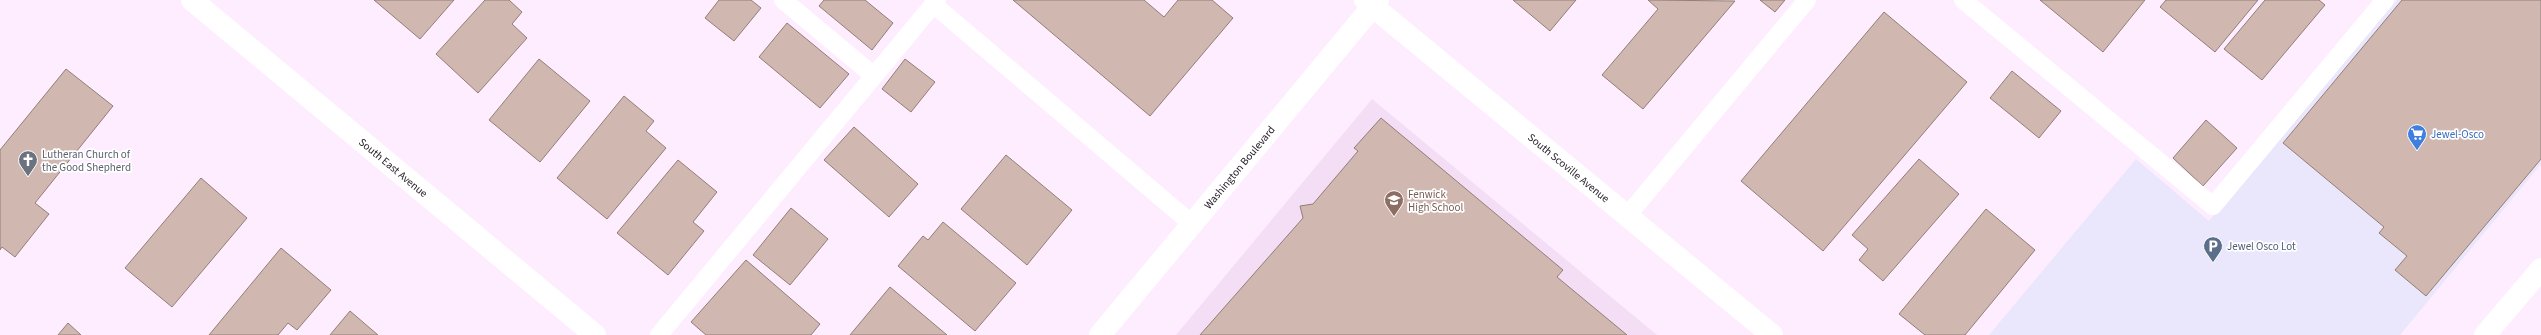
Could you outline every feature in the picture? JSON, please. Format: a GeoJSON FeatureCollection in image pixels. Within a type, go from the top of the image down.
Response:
{"type":"FeatureCollection","features":[{"type":"Feature","properties":{"kind":"street","name":"South East Avenue"},"geometry":{"type":"LineString","coordinates":[[192,0],[596,335]]}},
{"type":"Feature","properties":{"kind":"street","name":"South Scoville Avenue"},"geometry":{"type":"LineString","coordinates":[[1372,2],[1627,216],[1772,335]]}},
{"type":"Feature","properties":{"kind":"street","name":"Washington Boulevard"},"geometry":{"type":"LineString","coordinates":[[1100,335],[1372,2]]}},
{"type":"Feature","properties":{"kind":"street"},"geometry":{"type":"LineString","coordinates":[[2486,335],[2541,269]]}},
{"type":"Feature","properties":{"kind":"lane"},"geometry":{"type":"LineString","coordinates":[[783,0],[874,76]]}},
{"type":"Feature","properties":{"kind":"lane"},"geometry":{"type":"LineString","coordinates":[[1627,216],[1807,0]]}},
{"type":"Feature","properties":{"kind":"lane"},"geometry":{"type":"LineString","coordinates":[[1963,0],[2213,206],[2385,0]]}},
{"type":"Feature","properties":{"kind":"lane"},"geometry":{"type":"LineString","coordinates":[[659,335],[935,2],[1192,224]]}},
{"type":"Feature","properties":{"kind":"shaded area"},"geometry":{"type":"Polygon","coordinates":[[[2397,0],[2541,0],[2541,164],[2400,335],[1989,335],[2136,159],[2209,221],[2397,0]]]}},
{"type":"Feature","properties":{"kind":"shaded area","name":"Fenwick High School"},"geometry":{"type":"Polygon","coordinates":[[[1372,99],[1657,335],[1176,335],[1372,99]]]}},
{"type":"Feature","properties":{"kind":"building"},"geometry":{"type":"Polygon","coordinates":[[[374,0],[454,0],[420,39],[374,0]]]}},
{"type":"Feature","properties":{"kind":"building"},"geometry":{"type":"Polygon","coordinates":[[[485,0],[509,0],[522,12],[512,24],[527,38],[478,93],[436,54],[485,0]]]}},
{"type":"Feature","properties":{"kind":"building"},"geometry":{"type":"Polygon","coordinates":[[[719,0],[751,0],[761,8],[734,41],[705,18],[719,0]]]}},
{"type":"Feature","properties":{"kind":"building"},"geometry":{"type":"Polygon","coordinates":[[[824,0],[865,0],[893,23],[872,50],[819,6],[824,0]]]}},
{"type":"Feature","properties":{"kind":"building"},"geometry":{"type":"Polygon","coordinates":[[[1013,0],[1144,0],[1164,17],[1178,0],[1212,0],[1233,18],[1150,116],[1013,0]]]}},
{"type":"Feature","properties":{"kind":"building"},"geometry":{"type":"Polygon","coordinates":[[[1513,0],[1576,0],[1550,31],[1513,0]]]}},
{"type":"Feature","properties":{"kind":"building"},"geometry":{"type":"Polygon","coordinates":[[[1648,0],[1735,1],[1643,109],[1602,75],[1658,9],[1648,0]]]}},
{"type":"Feature","properties":{"kind":"building"},"geometry":{"type":"Polygon","coordinates":[[[1760,0],[1785,0],[1775,12],[1760,0]]]}},
{"type":"Feature","properties":{"kind":"building"},"geometry":{"type":"Polygon","coordinates":[[[2040,0],[2145,0],[2103,52],[2040,0]]]}},
{"type":"Feature","properties":{"kind":"building"},"geometry":{"type":"Polygon","coordinates":[[[2166,0],[2258,0],[2215,52],[2160,7],[2166,0]]]}},
{"type":"Feature","properties":{"kind":"building"},"geometry":{"type":"Polygon","coordinates":[[[2265,0],[2319,0],[2325,5],[2262,80],[2224,49],[2265,0]]]}},
{"type":"Feature","properties":{"kind":"building","name":"Jewel-Osco"},"geometry":{"type":"Polygon","coordinates":[[[2402,0],[2541,0],[2541,159],[2426,296],[2395,270],[2407,256],[2379,233],[2384,227],[2283,143],[2402,0]]]}},
{"type":"Feature","properties":{"kind":"building"},"geometry":{"type":"Polygon","coordinates":[[[1884,12],[1967,82],[1823,251],[1741,181],[1884,12]]]}},
{"type":"Feature","properties":{"kind":"building"},"geometry":{"type":"Polygon","coordinates":[[[787,23],[849,74],[820,108],[759,57],[787,23]]]}},
{"type":"Feature","properties":{"kind":"building"},"geometry":{"type":"Polygon","coordinates":[[[539,59],[590,101],[540,162],[489,120],[539,59]]]}},
{"type":"Feature","properties":{"kind":"building"},"geometry":{"type":"Polygon","coordinates":[[[905,59],[935,82],[911,112],[882,89],[905,59]]]}},
{"type":"Feature","properties":{"kind":"building","name":"Lutheran Church of the Good Shepherd"},"geometry":{"type":"Polygon","coordinates":[[[66,69],[113,106],[35,203],[49,214],[15,257],[2,247],[0,250],[0,150],[66,69]]]}},
{"type":"Feature","properties":{"kind":"building"},"geometry":{"type":"Polygon","coordinates":[[[2012,71],[2061,111],[2039,138],[1990,98],[2012,71]]]}},
{"type":"Feature","properties":{"kind":"building"},"geometry":{"type":"Polygon","coordinates":[[[624,96],[654,121],[646,131],[666,148],[607,219],[557,178],[624,96]]]}},
{"type":"Feature","properties":{"kind":"building","name":"Fenwick High School"},"geometry":{"type":"Polygon","coordinates":[[[1381,118],[1563,270],[1557,277],[1627,335],[1200,335],[1303,218],[1300,206],[1313,204],[1358,151],[1354,148],[1381,118]]]}},
{"type":"Feature","properties":{"kind":"building"},"geometry":{"type":"Polygon","coordinates":[[[2206,120],[2237,148],[2203,186],[2173,158],[2206,120]]]}},
{"type":"Feature","properties":{"kind":"building"},"geometry":{"type":"Polygon","coordinates":[[[854,127],[918,184],[889,217],[824,160],[854,127]]]}},
{"type":"Feature","properties":{"kind":"building"},"geometry":{"type":"Polygon","coordinates":[[[1006,155],[1072,210],[1027,265],[961,209],[1006,155]]]}},
{"type":"Feature","properties":{"kind":"building"},"geometry":{"type":"Polygon","coordinates":[[[1919,159],[1959,194],[1883,281],[1859,260],[1868,249],[1852,235],[1919,159]]]}},
{"type":"Feature","properties":{"kind":"building"},"geometry":{"type":"Polygon","coordinates":[[[678,160],[717,192],[693,222],[704,231],[668,275],[617,233],[678,160]]]}},
{"type":"Feature","properties":{"kind":"building"},"geometry":{"type":"Polygon","coordinates":[[[201,178],[247,218],[172,307],[125,268],[201,178]]]}},
{"type":"Feature","properties":{"kind":"building"},"geometry":{"type":"Polygon","coordinates":[[[791,208],[828,239],[790,285],[753,255],[791,208]]]}},
{"type":"Feature","properties":{"kind":"building"},"geometry":{"type":"Polygon","coordinates":[[[1986,209],[2035,250],[1965,335],[1925,335],[1899,314],[1986,209]]]}},
{"type":"Feature","properties":{"kind":"building"},"geometry":{"type":"Polygon","coordinates":[[[943,222],[1016,283],[975,331],[898,266],[923,236],[928,240],[943,222]]]}},
{"type":"Feature","properties":{"kind":"building"},"geometry":{"type":"Polygon","coordinates":[[[281,248],[331,290],[297,330],[288,323],[278,335],[209,335],[281,248]]]}},
{"type":"Feature","properties":{"kind":"building"},"geometry":{"type":"Polygon","coordinates":[[[746,260],[820,324],[811,335],[706,335],[691,322],[746,260]]]}},
{"type":"Feature","properties":{"kind":"building"},"geometry":{"type":"Polygon","coordinates":[[[890,287],[947,335],[850,335],[890,287]]]}},
{"type":"Feature","properties":{"kind":"building"},"geometry":{"type":"Polygon","coordinates":[[[350,311],[378,335],[330,335],[350,311]]]}},
{"type":"Feature","properties":{"kind":"building"},"geometry":{"type":"Polygon","coordinates":[[[68,323],[81,335],[58,335],[68,323]]]}},
{"type":"Feature","properties":{"kind":"place","name":"Jewel-Osco"},"geometry":{"type":"Point","coordinates":[2417,151]}},
{"type":"Feature","properties":{"kind":"place","name":"Lutheran Church of the Good Shepherd"},"geometry":{"type":"Point","coordinates":[28,177]}},
{"type":"Feature","properties":{"kind":"place","name":"Fenwick High School"},"geometry":{"type":"Point","coordinates":[1394,217]}},
{"type":"Feature","properties":{"kind":"place","name":"Jewel Osco Lot"},"geometry":{"type":"Point","coordinates":[2213,263]}}]}
